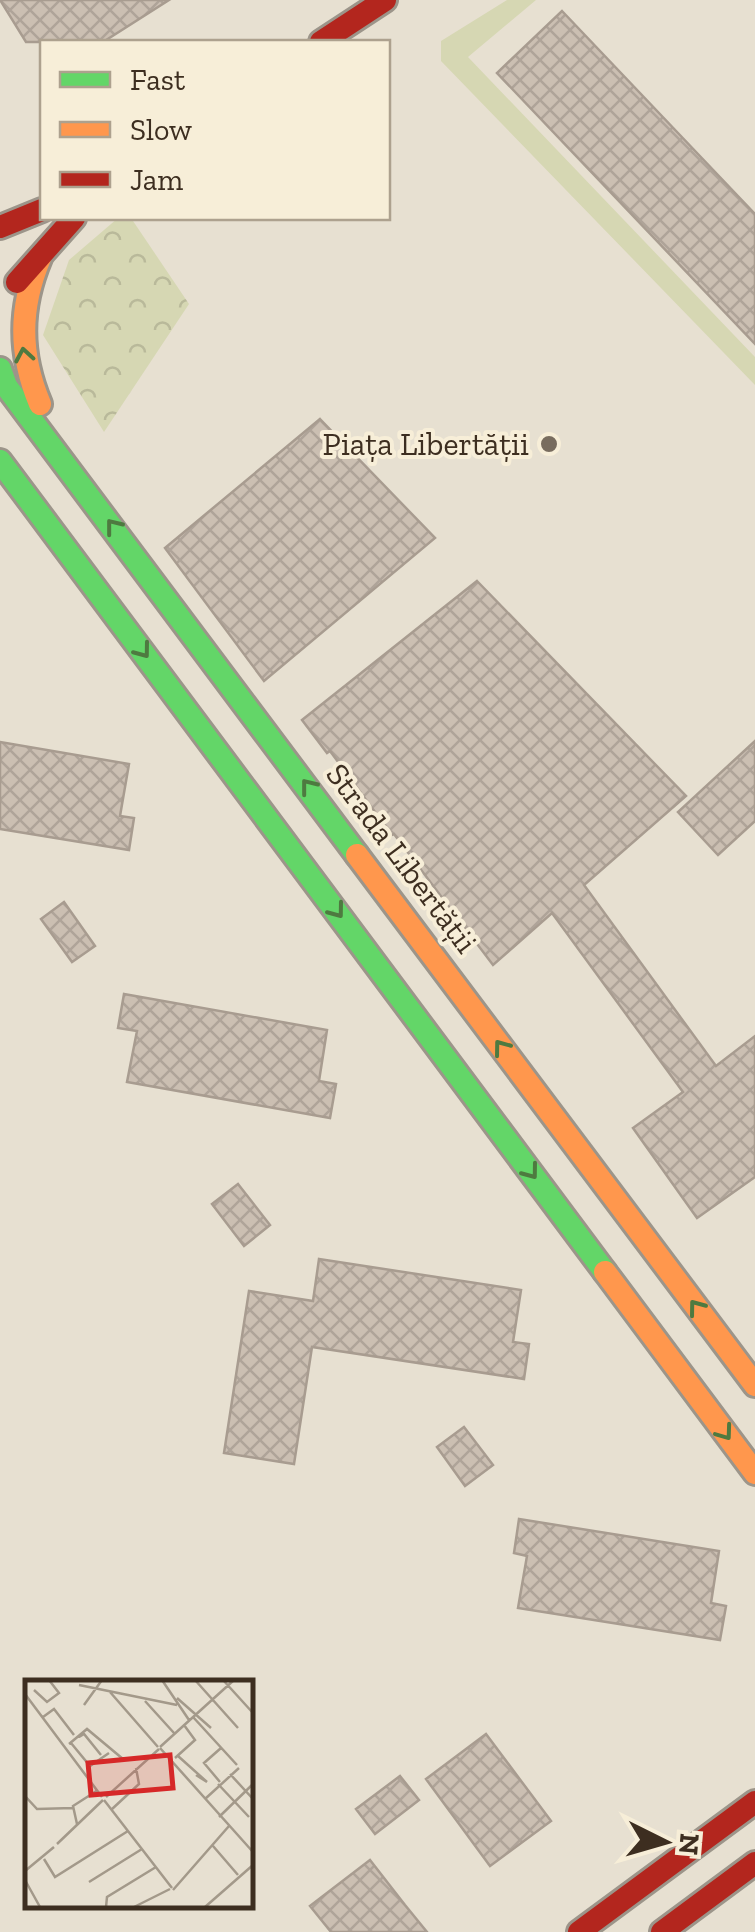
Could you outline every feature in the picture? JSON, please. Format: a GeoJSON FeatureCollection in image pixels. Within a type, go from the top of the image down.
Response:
{"type":"FeatureCollection","features":[{"type":"Feature","properties":{"kind":"main road"},"geometry":{"type":"LineString","coordinates":[[324,40],[385,0]]}},
{"type":"Feature","properties":{"kind":"main road"},"geometry":{"type":"LineString","coordinates":[[0,227],[40,211]]}},
{"type":"Feature","properties":{"kind":"main road"},"geometry":{"type":"LineString","coordinates":[[0,301],[72,220]]}},
{"type":"Feature","properties":{"kind":"main road"},"geometry":{"type":"LineString","coordinates":[[40,258],[30,279],[21,342],[29,382],[74,477]]}},
{"type":"Feature","properties":{"kind":"main road","name":"Strada Libertății"},"geometry":{"type":"LineString","coordinates":[[0,369],[6,386],[755,1385]]}},
{"type":"Feature","properties":{"kind":"main road"},"geometry":{"type":"LineString","coordinates":[[0,461],[755,1473]]}},
{"type":"Feature","properties":{"kind":"main road"},"geometry":{"type":"LineString","coordinates":[[580,1932],[755,1802]]}},
{"type":"Feature","properties":{"kind":"main road"},"geometry":{"type":"LineString","coordinates":[[662,1932],[755,1863]]}},
{"type":"Feature","properties":{"kind":"green space"},"geometry":{"type":"Polygon","coordinates":[[[507,0],[536,0],[468,57],[755,357],[755,385],[441,61],[441,41],[507,0]]]}},
{"type":"Feature","properties":{"kind":"green space"},"geometry":{"type":"Polygon","coordinates":[[[116,220],[132,220],[189,304],[104,432],[43,335],[69,260],[116,220]]]}},
{"type":"Feature","properties":{"kind":"building"},"geometry":{"type":"Polygon","coordinates":[[[0,0],[169,0],[106,40],[26,42],[0,0]]]}},
{"type":"Feature","properties":{"kind":"building"},"geometry":{"type":"Polygon","coordinates":[[[562,11],[755,214],[755,344],[497,73],[562,11]]]}},
{"type":"Feature","properties":{"kind":"building"},"geometry":{"type":"Polygon","coordinates":[[[320,419],[435,538],[264,681],[165,548],[320,419]]]}},
{"type":"Feature","properties":{"kind":"building"},"geometry":{"type":"Polygon","coordinates":[[[477,581],[686,796],[584,885],[716,1066],[755,1036],[755,1177],[697,1218],[633,1128],[683,1092],[552,913],[493,965],[330,751],[327,753],[302,720],[477,581]]]}},
{"type":"Feature","properties":{"kind":"building"},"geometry":{"type":"Polygon","coordinates":[[[755,741],[755,821],[718,855],[678,812],[755,741]]]}},
{"type":"Feature","properties":{"kind":"building"},"geometry":{"type":"Polygon","coordinates":[[[0,742],[129,764],[120,816],[134,818],[129,850],[0,829],[0,742]]]}},
{"type":"Feature","properties":{"kind":"building"},"geometry":{"type":"Polygon","coordinates":[[[64,902],[95,946],[72,962],[41,919],[64,902]]]}},
{"type":"Feature","properties":{"kind":"building"},"geometry":{"type":"Polygon","coordinates":[[[124,994],[327,1030],[319,1081],[336,1084],[330,1118],[127,1082],[137,1031],[118,1028],[124,994]]]}},
{"type":"Feature","properties":{"kind":"building"},"geometry":{"type":"Polygon","coordinates":[[[238,1184],[270,1225],[244,1246],[212,1204],[238,1184]]]}},
{"type":"Feature","properties":{"kind":"building"},"geometry":{"type":"Polygon","coordinates":[[[319,1259],[521,1290],[513,1342],[529,1344],[524,1379],[312,1347],[294,1464],[224,1453],[249,1291],[313,1301],[319,1259]]]}},
{"type":"Feature","properties":{"kind":"building"},"geometry":{"type":"Polygon","coordinates":[[[464,1427],[493,1465],[465,1486],[437,1447],[464,1427]]]}},
{"type":"Feature","properties":{"kind":"building"},"geometry":{"type":"Polygon","coordinates":[[[519,1519],[719,1551],[711,1603],[726,1606],[720,1640],[518,1608],[527,1556],[514,1553],[519,1519]]]}},
{"type":"Feature","properties":{"kind":"building"},"geometry":{"type":"Polygon","coordinates":[[[486,1734],[551,1821],[490,1866],[426,1779],[486,1734]]]}},
{"type":"Feature","properties":{"kind":"building"},"geometry":{"type":"Polygon","coordinates":[[[400,1776],[419,1800],[375,1834],[356,1809],[400,1776]]]}},
{"type":"Feature","properties":{"kind":"building"},"geometry":{"type":"Polygon","coordinates":[[[370,1860],[427,1932],[331,1932],[310,1906],[370,1860]]]}},
{"type":"Feature","properties":{"kind":"traffic: fast"},"geometry":{"type":"LineString","coordinates":[[0,369],[6,386],[357,855]]}},
{"type":"Feature","properties":{"kind":"traffic: fast"},"geometry":{"type":"LineString","coordinates":[[0,461],[605,1272]]}},
{"type":"Feature","properties":{"kind":"traffic: slow"},"geometry":{"type":"LineString","coordinates":[[40,258],[28,295],[24,331],[28,367],[40,404]]}},
{"type":"Feature","properties":{"kind":"traffic: slow"},"geometry":{"type":"LineString","coordinates":[[357,855],[755,1385]]}},
{"type":"Feature","properties":{"kind":"traffic: slow"},"geometry":{"type":"LineString","coordinates":[[605,1272],[755,1473]]}},
{"type":"Feature","properties":{"kind":"traffic: jam"},"geometry":{"type":"LineString","coordinates":[[324,40],[385,0]]}},
{"type":"Feature","properties":{"kind":"traffic: jam"},"geometry":{"type":"LineString","coordinates":[[0,227],[40,211]]}},
{"type":"Feature","properties":{"kind":"traffic: jam"},"geometry":{"type":"LineString","coordinates":[[17,282],[72,220]]}},
{"type":"Feature","properties":{"kind":"traffic: jam"},"geometry":{"type":"LineString","coordinates":[[579,1932],[755,1802]]}},
{"type":"Feature","properties":{"kind":"traffic: jam"},"geometry":{"type":"LineString","coordinates":[[662,1932],[755,1863]]}},
{"type":"Feature","properties":{"kind":"place","name":"Piața Libertății"},"geometry":{"type":"Point","coordinates":[549,444]}}]}
